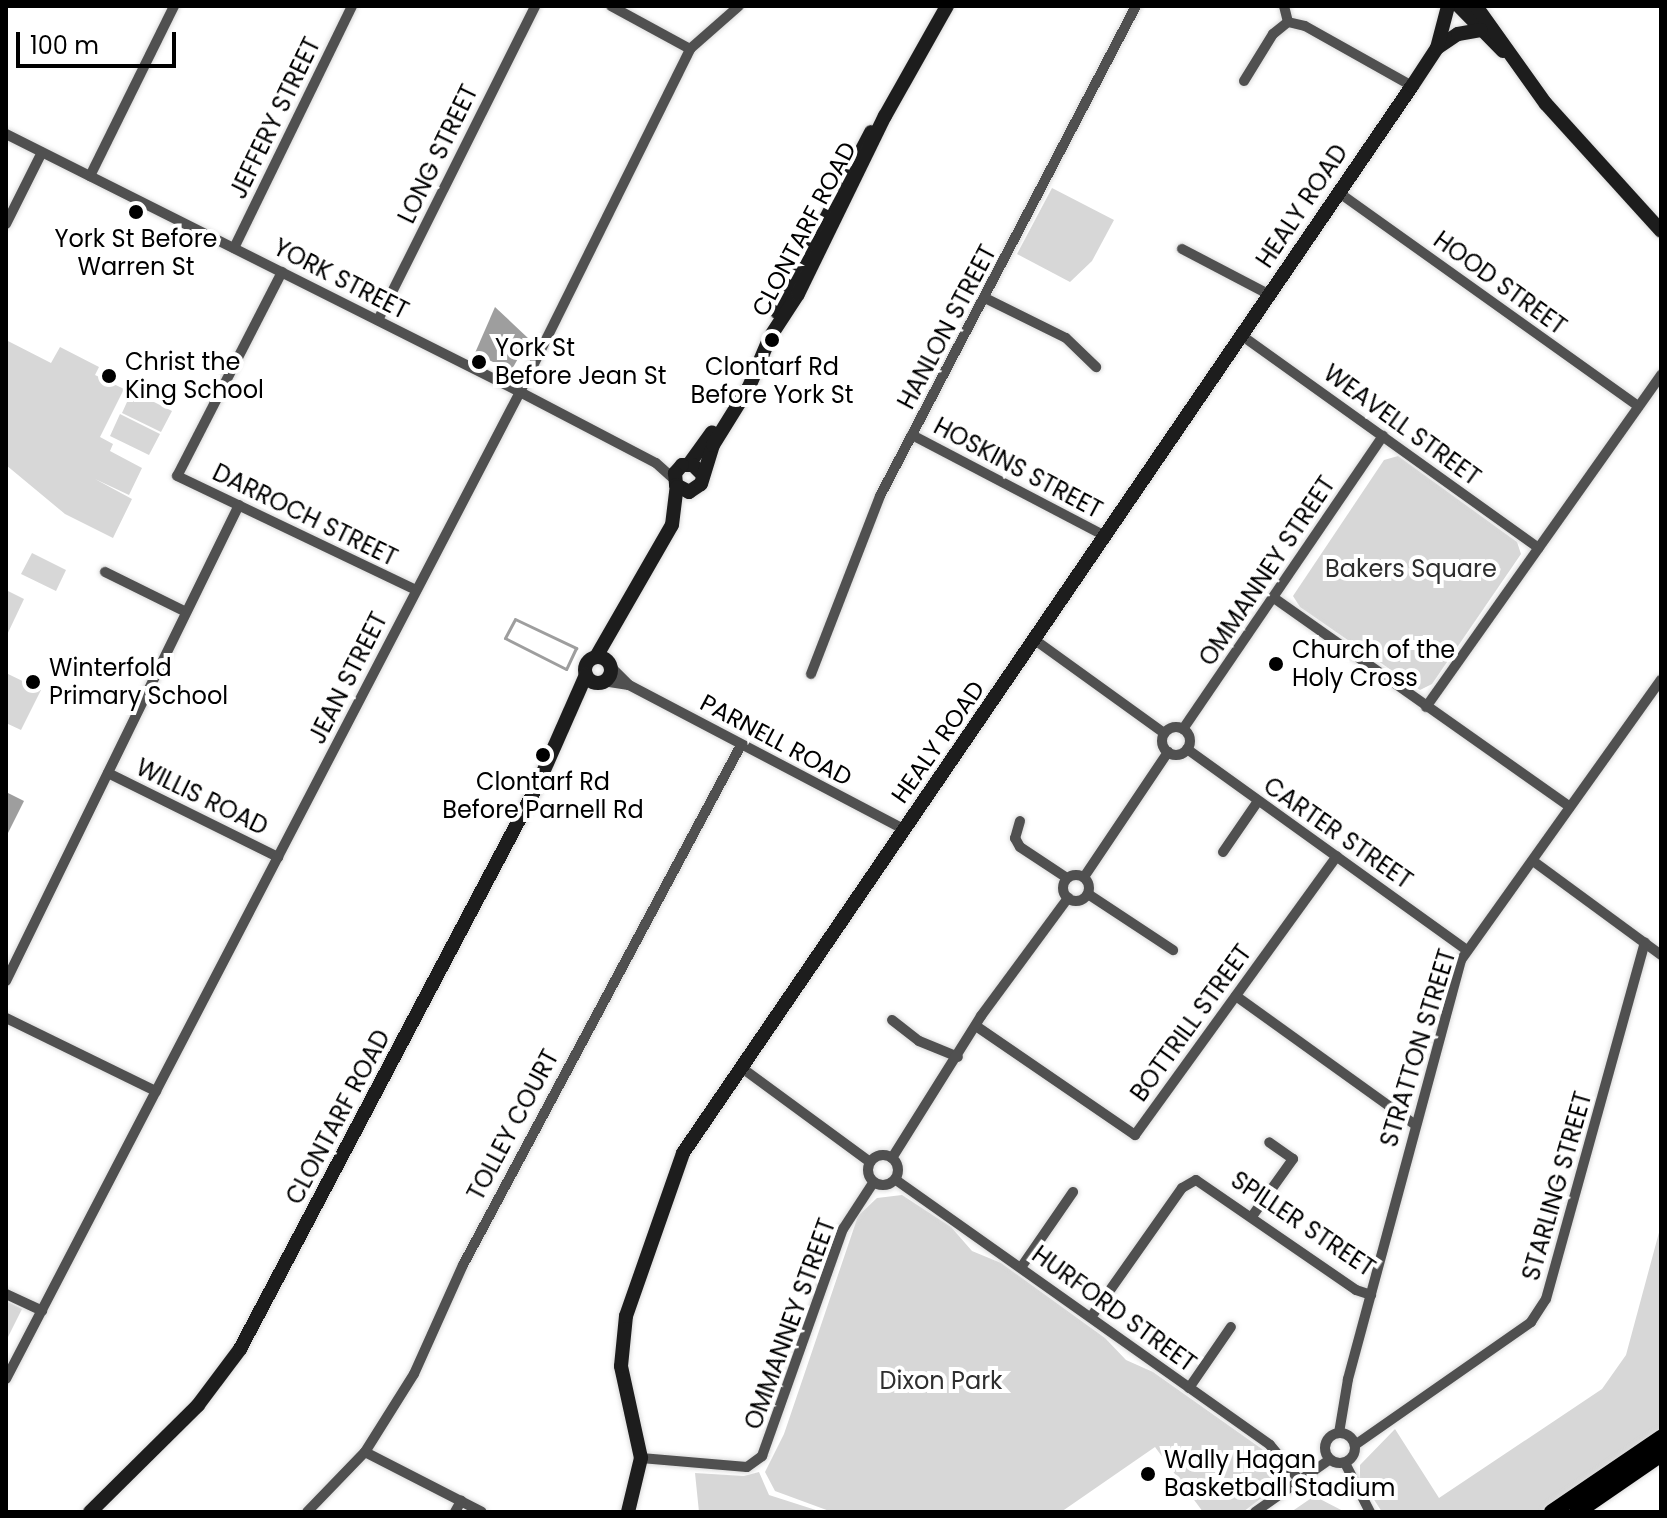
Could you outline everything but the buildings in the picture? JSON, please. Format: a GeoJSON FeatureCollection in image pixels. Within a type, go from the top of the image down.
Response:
{"type":"FeatureCollection","features":[{"type":"Feature","properties":{"kind":"main road"},"geometry":{"type":"LineString","coordinates":[[1552,1512],[1661,1438]]}},
{"type":"Feature","properties":{"kind":"main road"},"geometry":{"type":"LineString","coordinates":[[1577,1512],[1661,1454]]}},
{"type":"Feature","properties":{"kind":"street"},"geometry":{"type":"LineString","coordinates":[[90,176],[174,6]]}},
{"type":"Feature","properties":{"kind":"street","name":"JEFFERY STREET"},"geometry":{"type":"LineString","coordinates":[[234,248],[352,6]]}},
{"type":"Feature","properties":{"kind":"street","name":"LONG STREET"},"geometry":{"type":"LineString","coordinates":[[378,320],[535,6]]}},
{"type":"Feature","properties":{"kind":"street","name":"JEAN STREET"},"geometry":{"type":"LineString","coordinates":[[6,1379],[520,392],[690,49],[739,6]]}},
{"type":"Feature","properties":{"kind":"street","name":"CLONTARF ROAD"},"geometry":{"type":"LineString","coordinates":[[605,662],[616,628],[675,516],[685,477],[731,401],[944,6]]}},
{"type":"Feature","properties":{"kind":"street","name":"HANLON STREET"},"geometry":{"type":"LineString","coordinates":[[811,674],[857,548],[912,435],[1136,6]]}},
{"type":"Feature","properties":{"kind":"street"},"geometry":{"type":"LineString","coordinates":[[1284,6],[1288,22]]}},
{"type":"Feature","properties":{"kind":"street","name":"HEALY ROAD"},"geometry":{"type":"LineString","coordinates":[[628,1512],[641,1458],[621,1366],[626,1316],[683,1153],[1412,86],[1437,48],[1448,6]]}},
{"type":"Feature","properties":{"kind":"street"},"geometry":{"type":"LineString","coordinates":[[1459,6],[1507,53],[1661,231]]}},
{"type":"Feature","properties":{"kind":"street"},"geometry":{"type":"LineString","coordinates":[[613,7],[690,49]]}},
{"type":"Feature","properties":{"kind":"street"},"geometry":{"type":"LineString","coordinates":[[1479,8],[1507,53]]}},
{"type":"Feature","properties":{"kind":"street"},"geometry":{"type":"LineString","coordinates":[[1244,81],[1273,34],[1288,22]]}},
{"type":"Feature","properties":{"kind":"street"},"geometry":{"type":"LineString","coordinates":[[1288,22],[1305,26],[1412,86]]}},
{"type":"Feature","properties":{"kind":"street"},"geometry":{"type":"LineString","coordinates":[[1437,48],[1458,34],[1481,30]]}},
{"type":"Feature","properties":{"kind":"street","name":"YORK STREET"},"geometry":{"type":"LineString","coordinates":[[6,134],[685,477]]}},
{"type":"Feature","properties":{"kind":"street"},"geometry":{"type":"LineString","coordinates":[[6,224],[42,152]]}},
{"type":"Feature","properties":{"kind":"street","name":"HOOD STREET"},"geometry":{"type":"LineString","coordinates":[[1338,192],[1638,406]]}},
{"type":"Feature","properties":{"kind":"street"},"geometry":{"type":"LineString","coordinates":[[1182,249],[1268,294]]}},
{"type":"Feature","properties":{"kind":"street","name":"DARROCH STREET"},"geometry":{"type":"LineString","coordinates":[[282,272],[177,476],[416,590]]}},
{"type":"Feature","properties":{"kind":"street"},"geometry":{"type":"LineString","coordinates":[[985,298],[1066,338],[1096,367]]}},
{"type":"Feature","properties":{"kind":"street","name":"WEAVELL STREET"},"geometry":{"type":"LineString","coordinates":[[1241,335],[1539,548]]}},
{"type":"Feature","properties":{"kind":"street"},"geometry":{"type":"LineString","coordinates":[[1426,707],[1661,375]]}},
{"type":"Feature","properties":{"kind":"street","name":"HOSKINS STREET"},"geometry":{"type":"LineString","coordinates":[[912,435],[1105,536]]}},
{"type":"Feature","properties":{"kind":"street","name":"OMMANNEY STREET"},"geometry":{"type":"LineString","coordinates":[[1183,729],[1383,436]]}},
{"type":"Feature","properties":{"kind":"street"},"geometry":{"type":"LineString","coordinates":[[6,981],[239,505]]}},
{"type":"Feature","properties":{"kind":"street"},"geometry":{"type":"LineString","coordinates":[[105,572],[186,612]]}},
{"type":"Feature","properties":{"kind":"street"},"geometry":{"type":"LineString","coordinates":[[1274,598],[1570,807]]}},
{"type":"Feature","properties":{"kind":"street"},"geometry":{"type":"LineString","coordinates":[[1035,640],[1164,733],[1168,752],[1084,877],[1088,894],[1173,950]]}},
{"type":"Feature","properties":{"kind":"street"},"geometry":{"type":"LineString","coordinates":[[595,679],[587,663],[605,662]]}},
{"type":"Feature","properties":{"kind":"street"},"geometry":{"type":"LineString","coordinates":[[595,679],[605,662]]}},
{"type":"Feature","properties":{"kind":"street","name":"PARNELL ROAD"},"geometry":{"type":"LineString","coordinates":[[605,662],[629,685],[905,830]]}},
{"type":"Feature","properties":{"kind":"street","name":"CLONTARF ROAD"},"geometry":{"type":"LineString","coordinates":[[90,1512],[198,1405],[240,1349],[575,707],[595,679]]}},
{"type":"Feature","properties":{"kind":"street","name":"PARNELL ROAD"},"geometry":{"type":"LineString","coordinates":[[595,679],[629,685]]}},
{"type":"Feature","properties":{"kind":"street","name":"STRATTON STREET"},"geometry":{"type":"LineString","coordinates":[[1329,1460],[1326,1441],[1339,1433],[1348,1379],[1414,1124],[1467,950],[1661,680]]}},
{"type":"Feature","properties":{"kind":"street"},"geometry":{"type":"LineString","coordinates":[[1164,733],[1173,727],[1183,729],[1190,738],[1187,749],[1178,754],[1168,752]]}},
{"type":"Feature","properties":{"kind":"street","name":"TOLLEY COURT"},"geometry":{"type":"LineString","coordinates":[[307,1512],[365,1452],[414,1374],[463,1265],[741,745]]}},
{"type":"Feature","properties":{"kind":"street","name":"CARTER STREET"},"geometry":{"type":"LineString","coordinates":[[1187,749],[1467,950]]}},
{"type":"Feature","properties":{"kind":"street","name":"WILLIS ROAD"},"geometry":{"type":"LineString","coordinates":[[108,773],[278,857]]}},
{"type":"Feature","properties":{"kind":"street"},"geometry":{"type":"LineString","coordinates":[[1223,852],[1258,801]]}},
{"type":"Feature","properties":{"kind":"street"},"geometry":{"type":"LineString","coordinates":[[1020,821],[1015,838],[1020,847],[1067,878],[1084,877]]}},
{"type":"Feature","properties":{"kind":"street","name":"BOTTRILL STREET"},"geometry":{"type":"LineString","coordinates":[[976,1026],[1135,1135],[1337,856]]}},
{"type":"Feature","properties":{"kind":"street"},"geometry":{"type":"LineString","coordinates":[[1533,861],[1661,955]]}},
{"type":"Feature","properties":{"kind":"street"},"geometry":{"type":"LineString","coordinates":[[1067,878],[1063,885],[1068,898],[1075,901],[1088,894]]}},
{"type":"Feature","properties":{"kind":"street"},"geometry":{"type":"LineString","coordinates":[[892,1158],[976,1026],[1068,898]]}},
{"type":"Feature","properties":{"kind":"street","name":"STARLING STREET"},"geometry":{"type":"LineString","coordinates":[[1355,1445],[1531,1322],[1546,1299],[1645,943]]}},
{"type":"Feature","properties":{"kind":"street"},"geometry":{"type":"LineString","coordinates":[[1236,996],[1414,1124]]}},
{"type":"Feature","properties":{"kind":"street"},"geometry":{"type":"LineString","coordinates":[[6,1018],[156,1091]]}},
{"type":"Feature","properties":{"kind":"street"},"geometry":{"type":"LineString","coordinates":[[892,1020],[919,1041],[958,1057]]}},
{"type":"Feature","properties":{"kind":"street"},"geometry":{"type":"LineString","coordinates":[[742,1068],[870,1162],[873,1183],[889,1185],[896,1180],[899,1172],[892,1158],[885,1155],[870,1162]]}},
{"type":"Feature","properties":{"kind":"street"},"geometry":{"type":"LineString","coordinates":[[1253,1215],[1293,1159],[1269,1142]]}},
{"type":"Feature","properties":{"kind":"street","name":"HURFORD STREET"},"geometry":{"type":"LineString","coordinates":[[896,1180],[1022,1266],[1270,1445],[1300,1481]]}},
{"type":"Feature","properties":{"kind":"street","name":"SPILLER STREET"},"geometry":{"type":"LineString","coordinates":[[1091,1317],[1182,1188],[1196,1180],[1253,1215],[1356,1290],[1371,1295]]}},
{"type":"Feature","properties":{"kind":"street","name":"OMMANNEY STREET"},"geometry":{"type":"LineString","coordinates":[[641,1458],[747,1467],[762,1456],[843,1229],[873,1183]]}},
{"type":"Feature","properties":{"kind":"street"},"geometry":{"type":"LineString","coordinates":[[1022,1266],[1073,1192]]}},
{"type":"Feature","properties":{"kind":"street"},"geometry":{"type":"LineString","coordinates":[[6,1294],[42,1311]]}},
{"type":"Feature","properties":{"kind":"street"},"geometry":{"type":"LineString","coordinates":[[1189,1388],[1231,1327]]}},
{"type":"Feature","properties":{"kind":"street"},"geometry":{"type":"LineString","coordinates":[[1339,1433],[1355,1445],[1345,1463]]}},
{"type":"Feature","properties":{"kind":"street"},"geometry":{"type":"LineString","coordinates":[[365,1452],[482,1512]]}},
{"type":"Feature","properties":{"kind":"street"},"geometry":{"type":"LineString","coordinates":[[1255,1512],[1329,1460],[1345,1463]]}},
{"type":"Feature","properties":{"kind":"street"},"geometry":{"type":"LineString","coordinates":[[1345,1463],[1370,1512]]}},
{"type":"Feature","properties":{"kind":"street"},"geometry":{"type":"LineString","coordinates":[[455,1512],[461,1501]]}},
{"type":"Feature","properties":{"kind":"green space"},"geometry":{"type":"Polygon","coordinates":[[[1052,188],[1114,220],[1092,261],[1070,282],[1017,254],[1052,188]]]}},
{"type":"Feature","properties":{"kind":"green space"},"geometry":{"type":"Polygon","coordinates":[[[6,340],[51,363],[60,347],[99,367],[95,375],[124,389],[100,437],[113,444],[110,451],[142,468],[129,495],[95,479],[132,499],[113,538],[65,514],[6,465],[6,340]]]}},
{"type":"Feature","properties":{"kind":"green space"},"geometry":{"type":"Polygon","coordinates":[[[132,391],[172,411],[161,432],[122,413],[132,391]]]}},
{"type":"Feature","properties":{"kind":"green space"},"geometry":{"type":"Polygon","coordinates":[[[120,414],[160,434],[149,455],[110,436],[120,414]]]}},
{"type":"Feature","properties":{"kind":"green space","name":"Bakers Square"},"geometry":{"type":"Polygon","coordinates":[[[1398,456],[1517,542],[1521,554],[1432,684],[1420,690],[1300,607],[1293,596],[1384,460],[1398,456]]]}},
{"type":"Feature","properties":{"kind":"green space"},"geometry":{"type":"Polygon","coordinates":[[[32,553],[66,570],[56,591],[21,574],[32,553]]]}},
{"type":"Feature","properties":{"kind":"green space"},"geometry":{"type":"Polygon","coordinates":[[[6,590],[24,599],[6,637],[6,590]]]}},
{"type":"Feature","properties":{"kind":"green space"},"geometry":{"type":"Polygon","coordinates":[[[6,673],[41,690],[21,730],[6,723],[6,673]]]}},
{"type":"Feature","properties":{"kind":"green space","name":"Dixon Park"},"geometry":{"type":"Polygon","coordinates":[[[902,1195],[951,1227],[972,1251],[1001,1263],[1105,1338],[1126,1360],[1153,1372],[1262,1449],[1278,1470],[1280,1484],[1243,1512],[1203,1512],[1155,1447],[1061,1512],[832,1512],[775,1491],[765,1472],[784,1434],[858,1216],[877,1198],[902,1195]]]}},
{"type":"Feature","properties":{"kind":"green space"},"geometry":{"type":"Polygon","coordinates":[[[1661,1225],[1661,1431],[1543,1512],[1382,1512],[1360,1478],[1360,1465],[1395,1429],[1439,1498],[1602,1389],[1626,1355],[1661,1225]]]}},
{"type":"Feature","properties":{"kind":"green space"},"geometry":{"type":"Polygon","coordinates":[[[6,1301],[22,1309],[6,1341],[6,1301]]]}},
{"type":"Feature","properties":{"kind":"green space"},"geometry":{"type":"Polygon","coordinates":[[[759,1472],[769,1495],[822,1512],[699,1512],[695,1473],[744,1476],[759,1472]]]}},
{"type":"Feature","properties":{"kind":"green space"},"geometry":{"type":"Polygon","coordinates":[[[1318,1498],[1345,1512],[1291,1512],[1310,1499],[1318,1498]]]}},
{"type":"Feature","properties":{"kind":"shaded area"},"geometry":{"type":"Polygon","coordinates":[[[495,307],[529,339],[511,371],[475,353],[495,307]]]}},
{"type":"Feature","properties":{"kind":"shaded area"},"geometry":{"type":"Polygon","coordinates":[[[6,792],[24,801],[6,837],[6,792]]]}},
{"type":"Feature","properties":{"kind":"waterway"},"geometry":{"type":"LineString","coordinates":[[515,619],[576,648],[566,669],[505,638],[515,619]]}},
{"type":"Feature","properties":{"kind":"place","name":"York St Before Warren St"},"geometry":{"type":"Point","coordinates":[136,212]}},
{"type":"Feature","properties":{"kind":"place","name":"Clontarf Rd Before York St"},"geometry":{"type":"Point","coordinates":[772,340]}},
{"type":"Feature","properties":{"kind":"place","name":"York St Before Jean St"},"geometry":{"type":"Point","coordinates":[479,362]}},
{"type":"Feature","properties":{"kind":"place","name":"Christ the King School"},"geometry":{"type":"Point","coordinates":[109,376]}},
{"type":"Feature","properties":{"kind":"place","name":"Church of the Holy Cross"},"geometry":{"type":"Point","coordinates":[1276,664]}},
{"type":"Feature","properties":{"kind":"place","name":"Winterfold Primary School"},"geometry":{"type":"Point","coordinates":[33,682]}},
{"type":"Feature","properties":{"kind":"place","name":"Clontarf Rd Before Parnell Rd"},"geometry":{"type":"Point","coordinates":[543,755]}},
{"type":"Feature","properties":{"kind":"place","name":"Wally Hagan Basketball Stadium"},"geometry":{"type":"Point","coordinates":[1148,1474]}}]}
